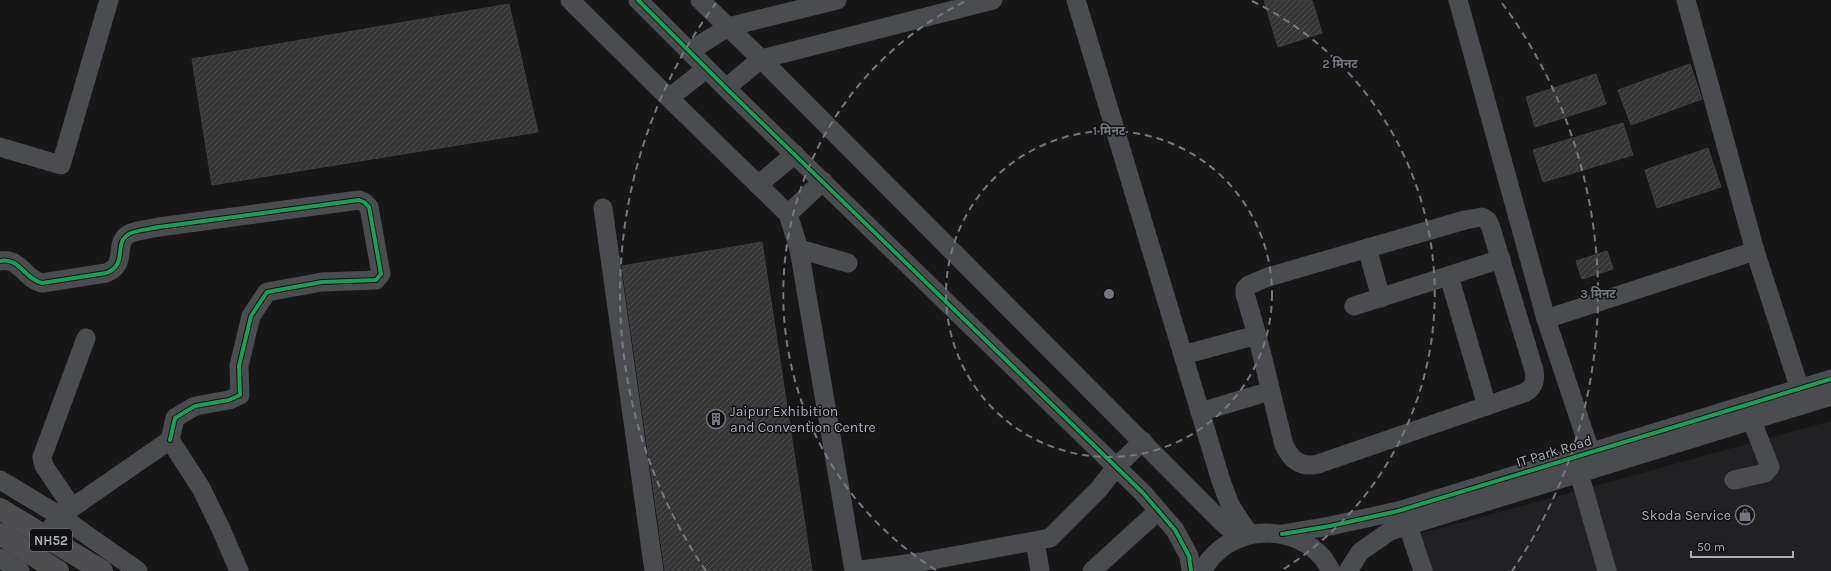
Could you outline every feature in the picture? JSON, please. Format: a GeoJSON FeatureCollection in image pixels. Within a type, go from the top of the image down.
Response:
{"type":"FeatureCollection","features":[{"type":"Feature","properties":{"kind":"highway","name":"NH52"},"geometry":{"type":"LineString","coordinates":[[0,509],[102,571]]}},
{"type":"Feature","properties":{"kind":"highway","name":"NH52"},"geometry":{"type":"LineString","coordinates":[[0,534],[46,568]]}},
{"type":"Feature","properties":{"kind":"street"},"geometry":{"type":"LineString","coordinates":[[0,147],[61,165],[109,0]]}},
{"type":"Feature","properties":{"kind":"street"},"geometry":{"type":"LineString","coordinates":[[570,0],[788,214],[799,249],[854,571],[922,566],[1050,538],[1099,489],[1116,467],[1143,441]]}},
{"type":"Feature","properties":{"kind":"street"},"geometry":{"type":"LineString","coordinates":[[638,0],[690,51],[706,69],[1143,493],[1175,530],[1189,556],[1191,571]]}},
{"type":"Feature","properties":{"kind":"street"},"geometry":{"type":"LineString","coordinates":[[700,0],[762,59],[1222,522],[1245,536]]}},
{"type":"Feature","properties":{"kind":"street"},"geometry":{"type":"LineString","coordinates":[[690,51],[728,27],[837,0]]}},
{"type":"Feature","properties":{"kind":"street"},"geometry":{"type":"LineString","coordinates":[[726,88],[762,59],[993,0]]}},
{"type":"Feature","properties":{"kind":"street"},"geometry":{"type":"LineString","coordinates":[[1076,0],[1221,481],[1230,505],[1245,536]]}},
{"type":"Feature","properties":{"kind":"street"},"geometry":{"type":"LineString","coordinates":[[1458,0],[1546,319],[1589,464],[1607,571]]}},
{"type":"Feature","properties":{"kind":"street"},"geometry":{"type":"LineString","coordinates":[[1686,0],[1755,251],[1803,396]]}},
{"type":"Feature","properties":{"kind":"street"},"geometry":{"type":"LineString","coordinates":[[669,98],[706,69]]}},
{"type":"Feature","properties":{"kind":"street"},"geometry":{"type":"LineString","coordinates":[[758,185],[795,154]]}},
{"type":"Feature","properties":{"kind":"street"},"geometry":{"type":"LineString","coordinates":[[788,214],[823,181]]}},
{"type":"Feature","properties":{"kind":"street"},"geometry":{"type":"LineString","coordinates":[[0,261],[8,259],[17,264],[32,279],[42,283],[106,273],[113,270],[118,264],[123,240],[130,233],[159,227],[359,200],[364,202],[369,207],[381,274],[376,280],[322,282],[267,292],[251,316],[239,366],[240,395],[229,400],[195,406],[175,418],[170,440],[66,511],[45,536]]}},
{"type":"Feature","properties":{"kind":"street"},"geometry":{"type":"LineString","coordinates":[[604,208],[654,571]]}},
{"type":"Feature","properties":{"kind":"street"},"geometry":{"type":"LineString","coordinates":[[1482,217],[1488,222],[1491,228],[1534,370],[1535,380],[1532,387],[1524,393],[1318,464],[1305,466],[1294,460],[1288,453],[1270,391],[1245,289],[1249,285],[1268,277],[1366,248],[1465,220],[1482,217]]}},
{"type":"Feature","properties":{"kind":"street"},"geometry":{"type":"LineString","coordinates":[[1366,248],[1381,298]]}},
{"type":"Feature","properties":{"kind":"street"},"geometry":{"type":"LineString","coordinates":[[799,249],[848,263]]}},
{"type":"Feature","properties":{"kind":"street"},"geometry":{"type":"LineString","coordinates":[[1546,319],[1755,251]]}},
{"type":"Feature","properties":{"kind":"street"},"geometry":{"type":"LineString","coordinates":[[1354,306],[1501,259]]}},
{"type":"Feature","properties":{"kind":"street"},"geometry":{"type":"LineString","coordinates":[[1449,276],[1487,406]]}},
{"type":"Feature","properties":{"kind":"street"},"geometry":{"type":"LineString","coordinates":[[1183,355],[1257,335]]}},
{"type":"Feature","properties":{"kind":"street"},"geometry":{"type":"LineString","coordinates":[[66,511],[44,466],[42,457],[86,338]]}},
{"type":"Feature","properties":{"kind":"street","name":"IT Park Road"},"geometry":{"type":"LineString","coordinates":[[1282,534],[1330,526],[1398,511],[1589,464],[1752,420],[1803,396],[1831,379]]}},
{"type":"Feature","properties":{"kind":"street"},"geometry":{"type":"LineString","coordinates":[[1200,412],[1270,391]]}},
{"type":"Feature","properties":{"kind":"street","name":"IT Park Road"},"geometry":{"type":"LineString","coordinates":[[1348,571],[1360,552],[1390,531],[1589,464],[1803,396],[1831,396]]}},
{"type":"Feature","properties":{"kind":"street"},"geometry":{"type":"LineString","coordinates":[[1734,480],[1765,473],[1770,467],[1752,420]]}},
{"type":"Feature","properties":{"kind":"street"},"geometry":{"type":"LineString","coordinates":[[170,440],[201,488],[221,528],[239,571]]}},
{"type":"Feature","properties":{"kind":"street"},"geometry":{"type":"LineString","coordinates":[[0,480],[66,511],[138,571]]}},
{"type":"Feature","properties":{"kind":"street"},"geometry":{"type":"LineString","coordinates":[[1092,571],[1158,511]]}},
{"type":"Feature","properties":{"kind":"street"},"geometry":{"type":"LineString","coordinates":[[1408,526],[1423,571]]}},
{"type":"Feature","properties":{"kind":"street"},"geometry":{"type":"LineString","coordinates":[[1202,571],[1215,553],[1234,540],[1263,532],[1282,534],[1304,542],[1323,557],[1331,571]]}},
{"type":"Feature","properties":{"kind":"street"},"geometry":{"type":"LineString","coordinates":[[1035,541],[1040,571]]}},
{"type":"Feature","properties":{"kind":"street"},"geometry":{"type":"LineString","coordinates":[[0,558],[20,571]]}},
{"type":"Feature","properties":{"kind":"shaded area"},"geometry":{"type":"Polygon","coordinates":[[[1831,421],[1831,571],[1430,571],[1419,534],[1831,421]]]}},
{"type":"Feature","properties":{"kind":"building"},"geometry":{"type":"Polygon","coordinates":[[[1264,0],[1312,0],[1322,33],[1278,47],[1264,0]]]}},
{"type":"Feature","properties":{"kind":"building"},"geometry":{"type":"Polygon","coordinates":[[[509,4],[538,132],[212,185],[192,59],[509,4]]]}},
{"type":"Feature","properties":{"kind":"building"},"geometry":{"type":"Polygon","coordinates":[[[1690,64],[1702,99],[1631,125],[1618,90],[1690,64]]]}},
{"type":"Feature","properties":{"kind":"building"},"geometry":{"type":"Polygon","coordinates":[[[1596,74],[1606,104],[1535,127],[1526,97],[1596,74]]]}},
{"type":"Feature","properties":{"kind":"building"},"geometry":{"type":"Polygon","coordinates":[[[1623,123],[1633,155],[1543,182],[1533,150],[1623,123]]]}},
{"type":"Feature","properties":{"kind":"building"},"geometry":{"type":"Polygon","coordinates":[[[1708,148],[1721,187],[1657,208],[1645,170],[1708,148]]]}},
{"type":"Feature","properties":{"kind":"building","name":"Jaipur Exhibition and Convention Centre"},"geometry":{"type":"Polygon","coordinates":[[[762,242],[812,571],[665,571],[622,266],[762,242]]]}},
{"type":"Feature","properties":{"kind":"building"},"geometry":{"type":"Polygon","coordinates":[[[1607,251],[1613,269],[1582,279],[1576,261],[1607,251]]]}},
{"type":"Feature","properties":{"kind":"cycle path"},"geometry":{"type":"LineString","coordinates":[[638,0],[730,92],[1143,493],[1175,530],[1189,556],[1191,571]]}},
{"type":"Feature","properties":{"kind":"cycle path"},"geometry":{"type":"LineString","coordinates":[[0,261],[12,262],[36,281],[42,283],[106,273],[113,269],[117,264],[122,242],[125,237],[137,231],[359,200],[364,202],[369,207],[381,274],[376,280],[322,282],[267,292],[251,316],[239,366],[240,395],[229,400],[195,406],[175,418],[170,440]]}},
{"type":"Feature","properties":{"kind":"cycle path"},"geometry":{"type":"LineString","coordinates":[[1282,534],[1330,526],[1398,511],[1831,379]]}},
{"type":"Feature","properties":{"kind":"place","name":"Jaipur Exhibition and Convention Centre"},"geometry":{"type":"Point","coordinates":[716,419]}},
{"type":"Feature","properties":{"kind":"place","name":"Skoda Service"},"geometry":{"type":"Point","coordinates":[1745,515]}}]}
